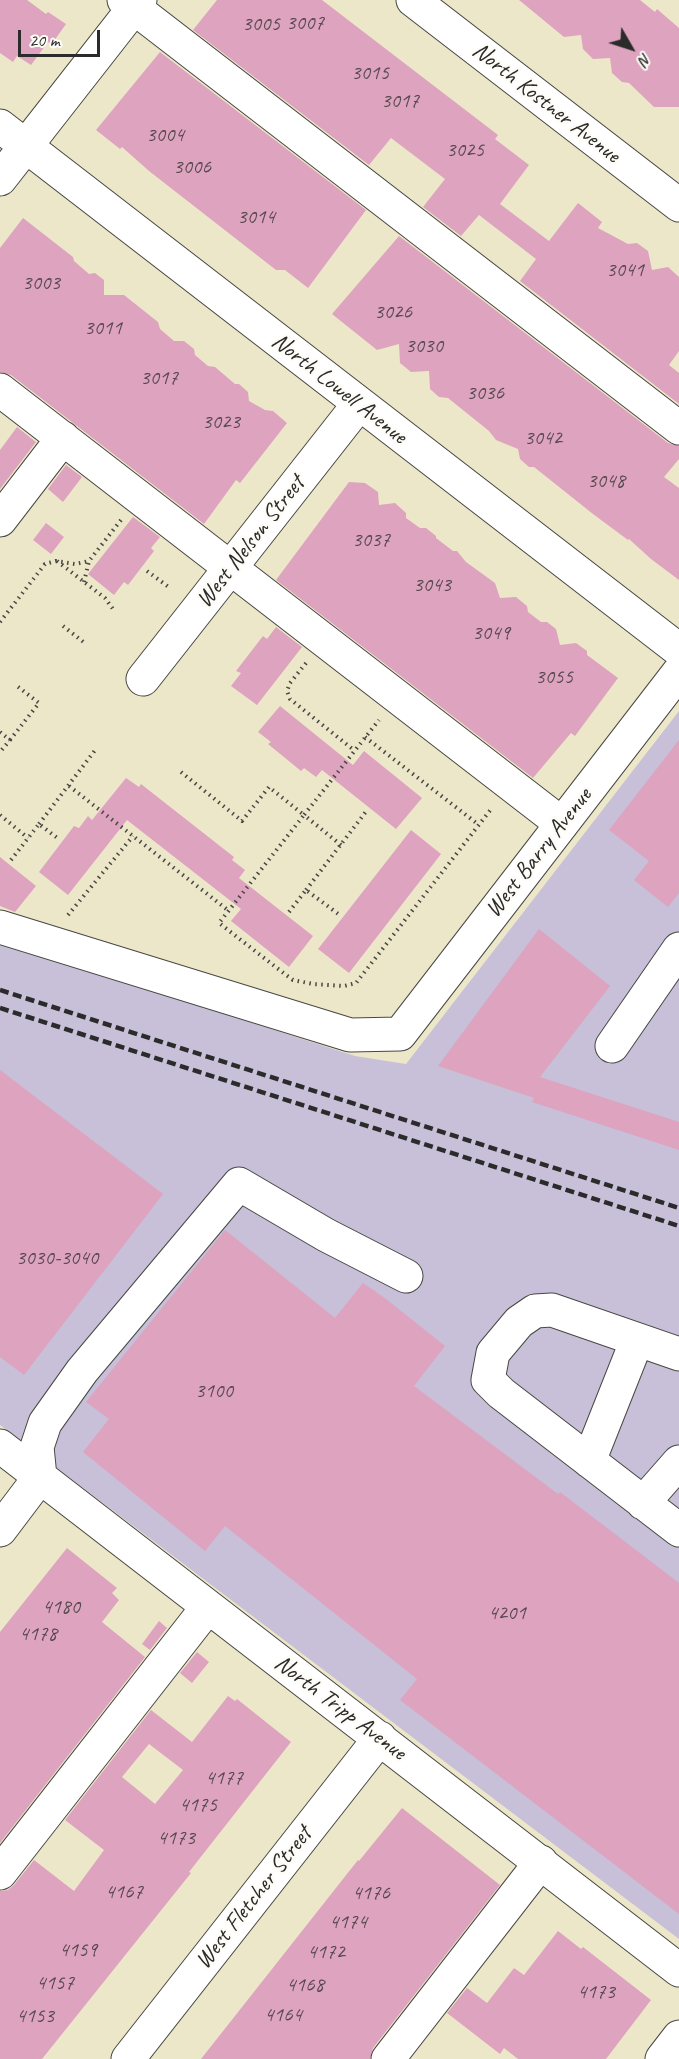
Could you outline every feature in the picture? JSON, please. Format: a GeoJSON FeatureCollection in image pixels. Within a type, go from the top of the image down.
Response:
{"type":"FeatureCollection","features":[{"type":"Feature","properties":{"kind":"street","name":"North Kostner Avenue"},"geometry":{"type":"LineString","coordinates":[[413,0],[679,205]]}},
{"type":"Feature","properties":{"kind":"street"},"geometry":{"type":"LineString","coordinates":[[0,179],[133,3],[679,428]]}},
{"type":"Feature","properties":{"kind":"street","name":"North Lowell Avenue"},"geometry":{"type":"LineString","coordinates":[[0,126],[679,650]]}},
{"type":"Feature","properties":{"kind":"street"},"geometry":{"type":"LineString","coordinates":[[0,390],[562,824]]}},
{"type":"Feature","properties":{"kind":"street","name":"West Nelson Street"},"geometry":{"type":"LineString","coordinates":[[143,679],[359,404]]}},
{"type":"Feature","properties":{"kind":"street"},"geometry":{"type":"LineString","coordinates":[[0,520],[63,438]]}},
{"type":"Feature","properties":{"kind":"street","name":"West Barry Avenue"},"geometry":{"type":"LineString","coordinates":[[0,927],[350,1035],[400,1034],[679,672]]}},
{"type":"Feature","properties":{"kind":"street"},"geometry":{"type":"LineString","coordinates":[[612,1046],[679,949]]}},
{"type":"Feature","properties":{"kind":"street"},"geometry":{"type":"LineString","coordinates":[[0,1530],[40,1478],[37,1447],[45,1423],[82,1371],[239,1184],[326,1235],[406,1276]]}},
{"type":"Feature","properties":{"kind":"street"},"geometry":{"type":"LineString","coordinates":[[679,1354],[552,1310],[535,1311],[519,1322],[493,1353],[488,1380],[501,1393],[679,1530]]}},
{"type":"Feature","properties":{"kind":"street"},"geometry":{"type":"LineString","coordinates":[[581,1455],[637,1340]]}},
{"type":"Feature","properties":{"kind":"street","name":"North Tripp Avenue"},"geometry":{"type":"LineString","coordinates":[[0,1446],[679,1970]]}},
{"type":"Feature","properties":{"kind":"street"},"geometry":{"type":"LineString","coordinates":[[643,1503],[679,1462]]}},
{"type":"Feature","properties":{"kind":"street"},"geometry":{"type":"LineString","coordinates":[[0,1873],[207,1608]]}},
{"type":"Feature","properties":{"kind":"street","name":"West Fletcher Street"},"geometry":{"type":"LineString","coordinates":[[128,2059],[380,1738]]}},
{"type":"Feature","properties":{"kind":"street"},"geometry":{"type":"LineString","coordinates":[[388,2059],[541,1862]]}},
{"type":"Feature","properties":{"kind":"street"},"geometry":{"type":"LineString","coordinates":[[662,2059],[679,2037]]}},
{"type":"Feature","properties":{"kind":"path"},"geometry":{"type":"LineString","coordinates":[[84,582],[89,561],[122,518]]}},
{"type":"Feature","properties":{"kind":"path"},"geometry":{"type":"LineString","coordinates":[[0,622],[45,564],[56,561],[75,564],[89,561]]}},
{"type":"Feature","properties":{"kind":"path"},"geometry":{"type":"LineString","coordinates":[[56,561],[105,598],[113,609]]}},
{"type":"Feature","properties":{"kind":"path"},"geometry":{"type":"LineString","coordinates":[[147,571],[170,588]]}},
{"type":"Feature","properties":{"kind":"path"},"geometry":{"type":"LineString","coordinates":[[63,626],[86,644]]}},
{"type":"Feature","properties":{"kind":"path"},"geometry":{"type":"LineString","coordinates":[[325,639],[290,683],[287,691],[290,699],[355,751]]}},
{"type":"Feature","properties":{"kind":"path"},"geometry":{"type":"LineString","coordinates":[[0,752],[39,703],[17,686]]}},
{"type":"Feature","properties":{"kind":"path"},"geometry":{"type":"LineString","coordinates":[[380,719],[219,923],[293,980],[344,986],[356,983],[496,802]]}},
{"type":"Feature","properties":{"kind":"path"},"geometry":{"type":"LineString","coordinates":[[0,732],[10,740]]}},
{"type":"Feature","properties":{"kind":"path"},"geometry":{"type":"LineString","coordinates":[[365,737],[479,825]]}},
{"type":"Feature","properties":{"kind":"path"},"geometry":{"type":"LineString","coordinates":[[11,860],[96,749]]}},
{"type":"Feature","properties":{"kind":"path"},"geometry":{"type":"LineString","coordinates":[[181,772],[242,821],[269,787],[341,845]]}},
{"type":"Feature","properties":{"kind":"path"},"geometry":{"type":"LineString","coordinates":[[69,786],[229,911]]}},
{"type":"Feature","properties":{"kind":"path"},"geometry":{"type":"LineString","coordinates":[[289,912],[368,809]]}},
{"type":"Feature","properties":{"kind":"path"},"geometry":{"type":"LineString","coordinates":[[0,815],[28,838]]}},
{"type":"Feature","properties":{"kind":"path"},"geometry":{"type":"LineString","coordinates":[[39,824],[60,840]]}},
{"type":"Feature","properties":{"kind":"path"},"geometry":{"type":"LineString","coordinates":[[63,918],[70,915],[133,836]]}},
{"type":"Feature","properties":{"kind":"path"},"geometry":{"type":"LineString","coordinates":[[306,890],[341,916]]}},
{"type":"Feature","properties":{"kind":"shaded area"},"geometry":{"type":"Polygon","coordinates":[[[679,711],[679,1939],[0,1425],[0,942],[355,1056],[406,1064],[679,711]]]}},
{"type":"Feature","properties":{"kind":"building"},"geometry":{"type":"Polygon","coordinates":[[[0,0],[27,0],[46,14],[48,12],[66,24],[51,45],[48,42],[31,65],[17,56],[13,62],[0,53],[0,0]]]}},
{"type":"Feature","properties":{"kind":"building"},"geometry":{"type":"Polygon","coordinates":[[[217,0],[322,0],[498,135],[495,139],[529,165],[500,204],[549,241],[578,203],[602,222],[598,228],[628,244],[637,243],[648,251],[652,270],[668,267],[679,277],[679,351],[669,365],[679,373],[679,404],[520,281],[536,259],[479,215],[461,236],[423,207],[445,179],[391,138],[369,165],[193,30],[217,0]]]}},
{"type":"Feature","properties":{"kind":"building"},"geometry":{"type":"Polygon","coordinates":[[[519,0],[640,0],[655,12],[657,9],[679,28],[679,107],[654,107],[629,83],[622,82],[612,73],[610,58],[593,59],[583,49],[581,35],[564,37],[519,0]]]}},
{"type":"Feature","properties":{"kind":"building"},"geometry":{"type":"Polygon","coordinates":[[[160,52],[366,210],[308,288],[285,270],[276,270],[149,171],[122,147],[120,149],[96,130],[160,52]]]}},
{"type":"Feature","properties":{"kind":"building"},"geometry":{"type":"Polygon","coordinates":[[[23,218],[73,257],[74,261],[89,274],[95,273],[104,280],[104,295],[124,295],[158,322],[160,329],[174,341],[184,341],[208,366],[215,367],[235,384],[239,384],[248,392],[249,401],[265,410],[273,411],[287,423],[240,483],[236,480],[204,524],[11,375],[0,372],[0,248],[23,218]]]}},
{"type":"Feature","properties":{"kind":"building"},"geometry":{"type":"Polygon","coordinates":[[[399,236],[668,443],[679,446],[679,459],[664,477],[679,488],[679,580],[534,467],[529,467],[520,459],[518,449],[496,440],[489,431],[448,398],[439,397],[430,389],[429,371],[411,372],[400,363],[399,344],[377,350],[332,314],[399,236]]]}},
{"type":"Feature","properties":{"kind":"building"},"geometry":{"type":"Polygon","coordinates":[[[17,427],[36,442],[0,489],[0,450],[17,427]]]}},
{"type":"Feature","properties":{"kind":"building"},"geometry":{"type":"Polygon","coordinates":[[[66,465],[82,477],[63,502],[48,489],[66,465]]]}},
{"type":"Feature","properties":{"kind":"building"},"geometry":{"type":"Polygon","coordinates":[[[349,482],[365,483],[378,492],[379,505],[395,503],[406,513],[406,518],[420,528],[426,528],[495,583],[500,598],[516,597],[527,606],[528,612],[541,622],[547,622],[556,629],[560,645],[576,643],[587,651],[587,655],[618,678],[575,736],[571,733],[533,778],[276,580],[349,482]]]}},
{"type":"Feature","properties":{"kind":"building"},"geometry":{"type":"Polygon","coordinates":[[[133,517],[160,537],[151,548],[154,551],[128,585],[124,582],[114,595],[88,574],[133,517]]]}},
{"type":"Feature","properties":{"kind":"building"},"geometry":{"type":"Polygon","coordinates":[[[46,523],[64,537],[51,554],[33,540],[46,523]]]}},
{"type":"Feature","properties":{"kind":"building"},"geometry":{"type":"Polygon","coordinates":[[[276,627],[302,647],[257,705],[231,686],[241,673],[236,671],[263,636],[267,639],[276,627]]]}},
{"type":"Feature","properties":{"kind":"building"},"geometry":{"type":"Polygon","coordinates":[[[280,706],[353,765],[364,751],[422,798],[396,829],[322,770],[316,777],[304,768],[301,771],[268,744],[271,742],[258,732],[280,706]]]}},
{"type":"Feature","properties":{"kind":"building"},"geometry":{"type":"Polygon","coordinates":[[[679,740],[679,893],[668,907],[634,880],[649,861],[609,830],[679,740]]]}},
{"type":"Feature","properties":{"kind":"building"},"geometry":{"type":"Polygon","coordinates":[[[126,778],[139,787],[141,784],[234,857],[232,860],[245,870],[239,878],[313,936],[289,967],[231,921],[241,909],[127,820],[68,895],[39,872],[74,826],[79,828],[88,816],[92,820],[126,778]]]}},
{"type":"Feature","properties":{"kind":"building"},"geometry":{"type":"Polygon","coordinates":[[[411,830],[441,854],[349,973],[318,949],[411,830]]]}},
{"type":"Feature","properties":{"kind":"building"},"geometry":{"type":"Polygon","coordinates":[[[0,857],[36,886],[15,912],[0,906],[0,857]]]}},
{"type":"Feature","properties":{"kind":"building"},"geometry":{"type":"Polygon","coordinates":[[[539,929],[610,986],[540,1077],[679,1122],[679,1150],[532,1102],[534,1098],[438,1066],[539,929]]]}},
{"type":"Feature","properties":{"kind":"building"},"geometry":{"type":"Polygon","coordinates":[[[0,1070],[163,1194],[24,1375],[0,1357],[0,1070]]]}},
{"type":"Feature","properties":{"kind":"building"},"geometry":{"type":"Polygon","coordinates":[[[225,1230],[335,1318],[363,1283],[386,1299],[445,1346],[414,1386],[558,1494],[560,1492],[679,1583],[679,1914],[400,1700],[417,1679],[225,1526],[205,1551],[83,1452],[109,1419],[86,1402],[225,1230]]]}},
{"type":"Feature","properties":{"kind":"building"},"geometry":{"type":"Polygon","coordinates":[[[67,1548],[117,1588],[112,1593],[119,1600],[102,1622],[145,1657],[0,1843],[0,1632],[67,1548]]]}},
{"type":"Feature","properties":{"kind":"building"},"geometry":{"type":"Polygon","coordinates":[[[159,1621],[167,1628],[150,1650],[142,1644],[159,1621]]]}},
{"type":"Feature","properties":{"kind":"building"},"geometry":{"type":"Polygon","coordinates":[[[197,1652],[209,1662],[192,1683],[180,1673],[197,1652]]]}},
{"type":"Feature","properties":{"kind":"building"},"geometry":{"type":"Polygon","coordinates":[[[228,1696],[235,1701],[237,1699],[291,1742],[189,1872],[191,1873],[42,2059],[0,2059],[0,1891],[8,1890],[14,1885],[34,1860],[74,1891],[104,1850],[65,1820],[151,1710],[192,1742],[228,1696]],[[149,1744],[122,1777],[155,1804],[183,1770],[149,1744]]]}},
{"type":"Feature","properties":{"kind":"building"},"geometry":{"type":"Polygon","coordinates":[[[402,1808],[500,1885],[373,2048],[370,2059],[201,2059],[358,1860],[402,1808]]]}},
{"type":"Feature","properties":{"kind":"building"},"geometry":{"type":"Polygon","coordinates":[[[558,1931],[581,1949],[583,1947],[651,2000],[606,2059],[518,2059],[504,2048],[500,2054],[447,2013],[467,1988],[487,2003],[514,1968],[524,1975],[558,1931]]]}},
{"type":"Feature","properties":{"kind":"railway"},"geometry":{"type":"LineString","coordinates":[[0,990],[679,1208]]}},
{"type":"Feature","properties":{"kind":"railway"},"geometry":{"type":"LineString","coordinates":[[0,1008],[679,1226]]}}]}
